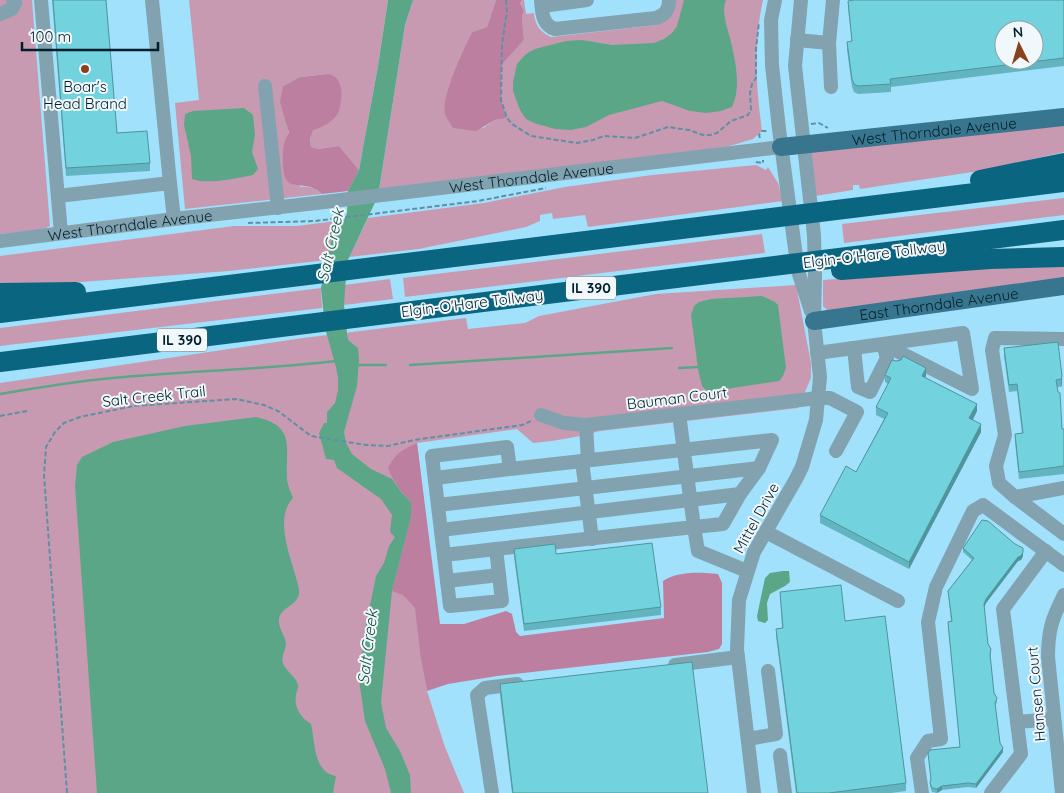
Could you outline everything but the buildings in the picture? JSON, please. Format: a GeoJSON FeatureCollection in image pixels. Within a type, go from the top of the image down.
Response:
{"type":"FeatureCollection","features":[{"type":"Feature","properties":{"kind":"highway"},"geometry":{"type":"LineString","coordinates":[[852,208],[891,194],[986,179],[1064,162]]}},
{"type":"Feature","properties":{"kind":"highway"},"geometry":{"type":"LineString","coordinates":[[0,313],[1064,182]]}},
{"type":"Feature","properties":{"kind":"highway","name":"Elgin-O'Hare Tollway"},"geometry":{"type":"LineString","coordinates":[[0,362],[763,267],[850,263],[1064,230]]}},
{"type":"Feature","properties":{"kind":"highway"},"geometry":{"type":"LineString","coordinates":[[850,263],[1064,257]]}},
{"type":"Feature","properties":{"kind":"highway"},"geometry":{"type":"LineString","coordinates":[[0,293],[183,290]]}},
{"type":"Feature","properties":{"kind":"highway"},"geometry":{"type":"LineString","coordinates":[[0,368],[62,355]]}},
{"type":"Feature","properties":{"kind":"main road","name":"West Thorndale Avenue"},"geometry":{"type":"LineString","coordinates":[[782,147],[1064,117]]}},
{"type":"Feature","properties":{"kind":"main road","name":"East Thorndale Avenue"},"geometry":{"type":"LineString","coordinates":[[814,321],[1064,286]]}},
{"type":"Feature","properties":{"kind":"street"},"geometry":{"type":"LineString","coordinates":[[0,14],[12,9],[15,3],[13,0]]}},
{"type":"Feature","properties":{"kind":"street"},"geometry":{"type":"LineString","coordinates":[[41,0],[61,233]]}},
{"type":"Feature","properties":{"kind":"street"},"geometry":{"type":"LineString","coordinates":[[152,0],[174,219]]}},
{"type":"Feature","properties":{"kind":"street"},"geometry":{"type":"LineString","coordinates":[[587,0],[541,3],[545,22],[548,26],[555,29],[656,18],[666,12],[669,0]]}},
{"type":"Feature","properties":{"kind":"street","name":"Mittel Drive"},"geometry":{"type":"LineString","coordinates":[[775,0],[771,20],[772,65],[798,271],[814,321]]}},
{"type":"Feature","properties":{"kind":"street","name":"Mittel Drive"},"geometry":{"type":"LineString","coordinates":[[754,793],[738,657],[739,600],[754,552],[802,467],[816,420],[820,377],[814,321],[814,235],[795,77],[801,0]]}},
{"type":"Feature","properties":{"kind":"street"},"geometry":{"type":"LineString","coordinates":[[832,88],[829,43],[833,0]]}},
{"type":"Feature","properties":{"kind":"street"},"geometry":{"type":"LineString","coordinates":[[797,40],[829,43]]}},
{"type":"Feature","properties":{"kind":"street"},"geometry":{"type":"LineString","coordinates":[[265,86],[278,208]]}},
{"type":"Feature","properties":{"kind":"street","name":"West Thorndale Avenue"},"geometry":{"type":"LineString","coordinates":[[0,241],[782,147]]}},
{"type":"Feature","properties":{"kind":"street"},"geometry":{"type":"LineString","coordinates":[[58,196],[170,183]]}},
{"type":"Feature","properties":{"kind":"street"},"geometry":{"type":"LineString","coordinates":[[817,353],[963,333],[972,389],[884,344]]}},
{"type":"Feature","properties":{"kind":"street"},"geometry":{"type":"LineString","coordinates":[[1064,339],[995,338],[992,350],[1004,436],[996,466],[999,483],[1014,497],[1064,534]]}},
{"type":"Feature","properties":{"kind":"street"},"geometry":{"type":"LineString","coordinates":[[854,348],[858,388],[870,392],[887,358],[884,344]]}},
{"type":"Feature","properties":{"kind":"street"},"geometry":{"type":"LineString","coordinates":[[818,398],[830,398],[857,412],[836,451]]}},
{"type":"Feature","properties":{"kind":"street","name":"Bauman Court"},"geometry":{"type":"LineString","coordinates":[[541,415],[564,423],[586,426],[818,398]]}},
{"type":"Feature","properties":{"kind":"street"},"geometry":{"type":"LineString","coordinates":[[679,414],[698,551],[747,571]]}},
{"type":"Feature","properties":{"kind":"street"},"geometry":{"type":"LineString","coordinates":[[586,426],[585,488],[592,539]]}},
{"type":"Feature","properties":{"kind":"street"},"geometry":{"type":"LineString","coordinates":[[435,478],[772,440],[759,468],[740,494],[723,524],[444,555]]}},
{"type":"Feature","properties":{"kind":"street"},"geometry":{"type":"LineString","coordinates":[[496,549],[502,601],[450,606],[432,456],[507,447],[510,469]]}},
{"type":"Feature","properties":{"kind":"street"},"geometry":{"type":"LineString","coordinates":[[438,505],[759,468]]}},
{"type":"Feature","properties":{"kind":"street"},"geometry":{"type":"LineString","coordinates":[[1014,497],[1064,488]]}},
{"type":"Feature","properties":{"kind":"street"},"geometry":{"type":"LineString","coordinates":[[441,530],[740,494]]}},
{"type":"Feature","properties":{"kind":"street"},"geometry":{"type":"LineString","coordinates":[[922,793],[918,758],[928,742],[941,739],[928,622],[936,587],[973,511],[983,505],[1064,565]]}},
{"type":"Feature","properties":{"kind":"street"},"geometry":{"type":"LineString","coordinates":[[766,532],[898,601]]}},
{"type":"Feature","properties":{"kind":"street"},"geometry":{"type":"LineString","coordinates":[[991,793],[1020,754],[1003,609],[1046,552]]}},
{"type":"Feature","properties":{"kind":"street"},"geometry":{"type":"LineString","coordinates":[[447,581],[499,575]]}},
{"type":"Feature","properties":{"kind":"street","name":"Hansen Court"},"geometry":{"type":"LineString","coordinates":[[1062,793],[1048,657],[1048,638],[1051,623],[1064,595]]}},
{"type":"Feature","properties":{"kind":"street"},"geometry":{"type":"LineString","coordinates":[[660,667],[738,657]]}},
{"type":"Feature","properties":{"kind":"street"},"geometry":{"type":"LineString","coordinates":[[748,739],[776,734],[768,671]]}},
{"type":"Feature","properties":{"kind":"street"},"geometry":{"type":"LineString","coordinates":[[492,793],[477,695],[485,688],[534,682]]}},
{"type":"Feature","properties":{"kind":"street"},"geometry":{"type":"LineString","coordinates":[[1017,722],[1054,719]]}},
{"type":"Feature","properties":{"kind":"street"},"geometry":{"type":"LineString","coordinates":[[780,755],[785,793]]}},
{"type":"Feature","properties":{"kind":"path"},"geometry":{"type":"LineString","coordinates":[[506,0],[507,11],[502,45],[500,82],[501,100],[507,118],[512,124],[532,136],[577,143],[604,136],[635,138],[668,127],[678,127],[703,135],[710,135],[717,133],[731,121],[748,115],[750,110],[750,93],[756,78],[759,17]]}},
{"type":"Feature","properties":{"kind":"path"},"geometry":{"type":"LineString","coordinates":[[759,135],[762,131]]}},
{"type":"Feature","properties":{"kind":"path"},"geometry":{"type":"LineString","coordinates":[[757,162],[763,163]]}},
{"type":"Feature","properties":{"kind":"path"},"geometry":{"type":"LineString","coordinates":[[240,223],[297,223],[493,199],[551,187]]}},
{"type":"Feature","properties":{"kind":"path","name":"Salt Creek Trail"},"geometry":{"type":"LineString","coordinates":[[67,793],[44,475],[46,448],[55,432],[64,423],[80,417],[134,406],[236,399],[264,405],[278,411],[316,438],[366,445],[388,446],[414,440],[522,425]]}},
{"type":"Feature","properties":{"kind":"path"},"geometry":{"type":"LineString","coordinates":[[0,416],[27,411]]}},
{"type":"Feature","properties":{"kind":"shaded area"},"geometry":{"type":"Polygon","coordinates":[[[0,0],[32,0],[50,226],[44,229],[0,234],[0,0]]]}},
{"type":"Feature","properties":{"kind":"shaded area"},"geometry":{"type":"Polygon","coordinates":[[[189,0],[388,0],[359,170],[339,146],[318,149],[311,147],[310,139],[328,74],[300,77],[283,86],[286,120],[300,187],[312,188],[322,194],[185,209],[175,103],[199,100],[189,0]]]}},
{"type":"Feature","properties":{"kind":"shaded area"},"geometry":{"type":"Polygon","coordinates":[[[413,0],[496,0],[487,27],[472,32],[452,82],[445,114],[483,128],[495,120],[507,118],[501,100],[502,63],[524,40],[522,16],[524,11],[520,3],[522,0],[524,0],[526,14],[534,13],[539,28],[551,37],[657,25],[676,0],[763,0],[756,66],[762,131],[753,139],[723,148],[379,189],[405,25],[413,0]]]}},
{"type":"Feature","properties":{"kind":"shaded area"},"geometry":{"type":"Polygon","coordinates":[[[496,0],[522,0],[520,3],[524,11],[522,16],[524,40],[502,64],[501,100],[507,118],[495,120],[476,131],[453,128],[445,114],[446,96],[472,32],[487,27],[496,0]]]}},
{"type":"Feature","properties":{"kind":"shaded area"},"geometry":{"type":"Polygon","coordinates":[[[328,74],[340,83],[339,111],[332,121],[313,130],[310,139],[311,147],[318,149],[339,146],[359,170],[348,191],[322,194],[315,189],[290,183],[286,179],[283,152],[284,143],[289,133],[280,102],[283,86],[300,77],[328,74]]]}},
{"type":"Feature","properties":{"kind":"shaded area"},"geometry":{"type":"Polygon","coordinates":[[[1064,122],[1064,152],[986,170],[860,189],[859,185],[853,185],[853,190],[815,196],[811,152],[1064,122]]]}},
{"type":"Feature","properties":{"kind":"shaded area"},"geometry":{"type":"Polygon","coordinates":[[[756,165],[766,170],[768,167],[778,183],[783,201],[588,227],[585,215],[553,219],[552,213],[540,215],[540,221],[526,227],[419,249],[349,257],[368,218],[484,203],[565,187],[652,175],[756,165]]]}},
{"type":"Feature","properties":{"kind":"shaded area"},"geometry":{"type":"Polygon","coordinates":[[[1064,198],[1064,215],[844,243],[842,224],[1064,198]]]}},
{"type":"Feature","properties":{"kind":"shaded area"},"geometry":{"type":"Polygon","coordinates":[[[344,220],[340,225],[335,226],[327,260],[229,271],[0,288],[0,256],[234,226],[297,226],[344,220]]]}},
{"type":"Feature","properties":{"kind":"shaded area"},"geometry":{"type":"Polygon","coordinates":[[[762,234],[765,253],[405,297],[403,278],[762,234]]]}},
{"type":"Feature","properties":{"kind":"shaded area"},"geometry":{"type":"Polygon","coordinates":[[[1064,266],[1064,280],[829,312],[823,306],[823,280],[999,267],[1064,266]]]}},
{"type":"Feature","properties":{"kind":"shaded area"},"geometry":{"type":"Polygon","coordinates":[[[390,279],[393,299],[344,305],[344,285],[390,279]]]}},
{"type":"Feature","properties":{"kind":"shaded area"},"geometry":{"type":"Polygon","coordinates":[[[796,285],[811,363],[811,378],[798,408],[600,431],[533,443],[517,429],[417,443],[429,543],[421,660],[427,691],[445,747],[464,793],[0,793],[0,383],[303,338],[466,318],[468,329],[525,323],[539,316],[656,294],[796,285]]]}},
{"type":"Feature","properties":{"kind":"shaded area"},"geometry":{"type":"Polygon","coordinates":[[[321,288],[322,308],[0,346],[0,328],[321,288]]]}},
{"type":"Feature","properties":{"kind":"shaded area"},"geometry":{"type":"Polygon","coordinates":[[[417,443],[440,624],[464,624],[506,611],[512,614],[516,632],[520,636],[664,618],[663,581],[675,575],[711,573],[718,574],[722,583],[722,644],[719,649],[708,652],[497,676],[448,684],[427,691],[421,660],[415,608],[403,595],[392,591],[411,517],[411,502],[398,486],[388,468],[400,452],[417,443]]]}},
{"type":"Feature","properties":{"kind":"water","name":"Salt Creek"},"geometry":{"type":"Polygon","coordinates":[[[388,0],[413,0],[405,25],[378,196],[347,262],[344,305],[347,333],[348,340],[358,348],[359,360],[357,386],[344,432],[346,443],[352,454],[371,469],[392,479],[411,502],[411,517],[392,591],[381,702],[386,728],[400,751],[410,775],[411,793],[391,793],[385,769],[365,721],[359,680],[365,630],[376,576],[395,537],[390,532],[392,515],[381,499],[337,468],[334,460],[326,459],[319,433],[324,423],[327,423],[327,412],[335,403],[338,390],[336,367],[325,328],[321,288],[335,225],[340,225],[344,220],[347,213],[348,191],[359,170],[388,0]]]}},
{"type":"Feature","properties":{"kind":"water"},"geometry":{"type":"Polygon","coordinates":[[[684,0],[726,0],[724,9],[725,19],[737,73],[737,90],[732,107],[706,113],[690,111],[662,101],[609,115],[586,127],[571,130],[555,129],[526,119],[520,110],[513,91],[513,82],[517,64],[526,54],[535,49],[566,41],[582,40],[612,45],[654,43],[664,39],[677,26],[684,0]]]}},
{"type":"Feature","properties":{"kind":"water"},"geometry":{"type":"Polygon","coordinates":[[[244,108],[253,115],[255,135],[252,152],[258,169],[253,175],[230,179],[198,181],[192,179],[191,156],[184,125],[185,114],[193,111],[244,108]]]}},
{"type":"Feature","properties":{"kind":"water"},"geometry":{"type":"Polygon","coordinates":[[[762,296],[778,305],[786,368],[783,376],[779,381],[713,391],[706,390],[702,386],[698,369],[691,315],[694,306],[699,302],[711,299],[762,296]]]}},
{"type":"Feature","properties":{"kind":"water"},"geometry":{"type":"Polygon","coordinates":[[[256,417],[278,426],[286,440],[287,480],[293,498],[287,507],[284,518],[284,530],[299,595],[294,603],[283,611],[279,619],[286,645],[283,661],[286,669],[297,682],[297,709],[301,716],[311,724],[319,762],[328,774],[336,776],[333,793],[97,793],[75,486],[77,465],[82,457],[113,442],[185,426],[256,417]]]}},
{"type":"Feature","properties":{"kind":"water"},"geometry":{"type":"Polygon","coordinates":[[[789,571],[790,582],[770,594],[767,603],[768,620],[765,623],[758,621],[757,616],[765,578],[770,573],[789,571]]]}},
{"type":"Feature","properties":{"kind":"waterway"},"geometry":{"type":"LineString","coordinates":[[410,365],[672,348]]}},
{"type":"Feature","properties":{"kind":"waterway"},"geometry":{"type":"LineString","coordinates":[[0,394],[109,378],[337,361]]}},
{"type":"Feature","properties":{"kind":"waterway"},"geometry":{"type":"LineString","coordinates":[[357,365],[386,365]]}},
{"type":"Feature","properties":{"kind":"waterway"},"geometry":{"type":"LineString","coordinates":[[679,368],[698,367]]}},
{"type":"Feature","properties":{"kind":"place","name":"Boar's Head Brand"},"geometry":{"type":"Point","coordinates":[85,69]}}]}
